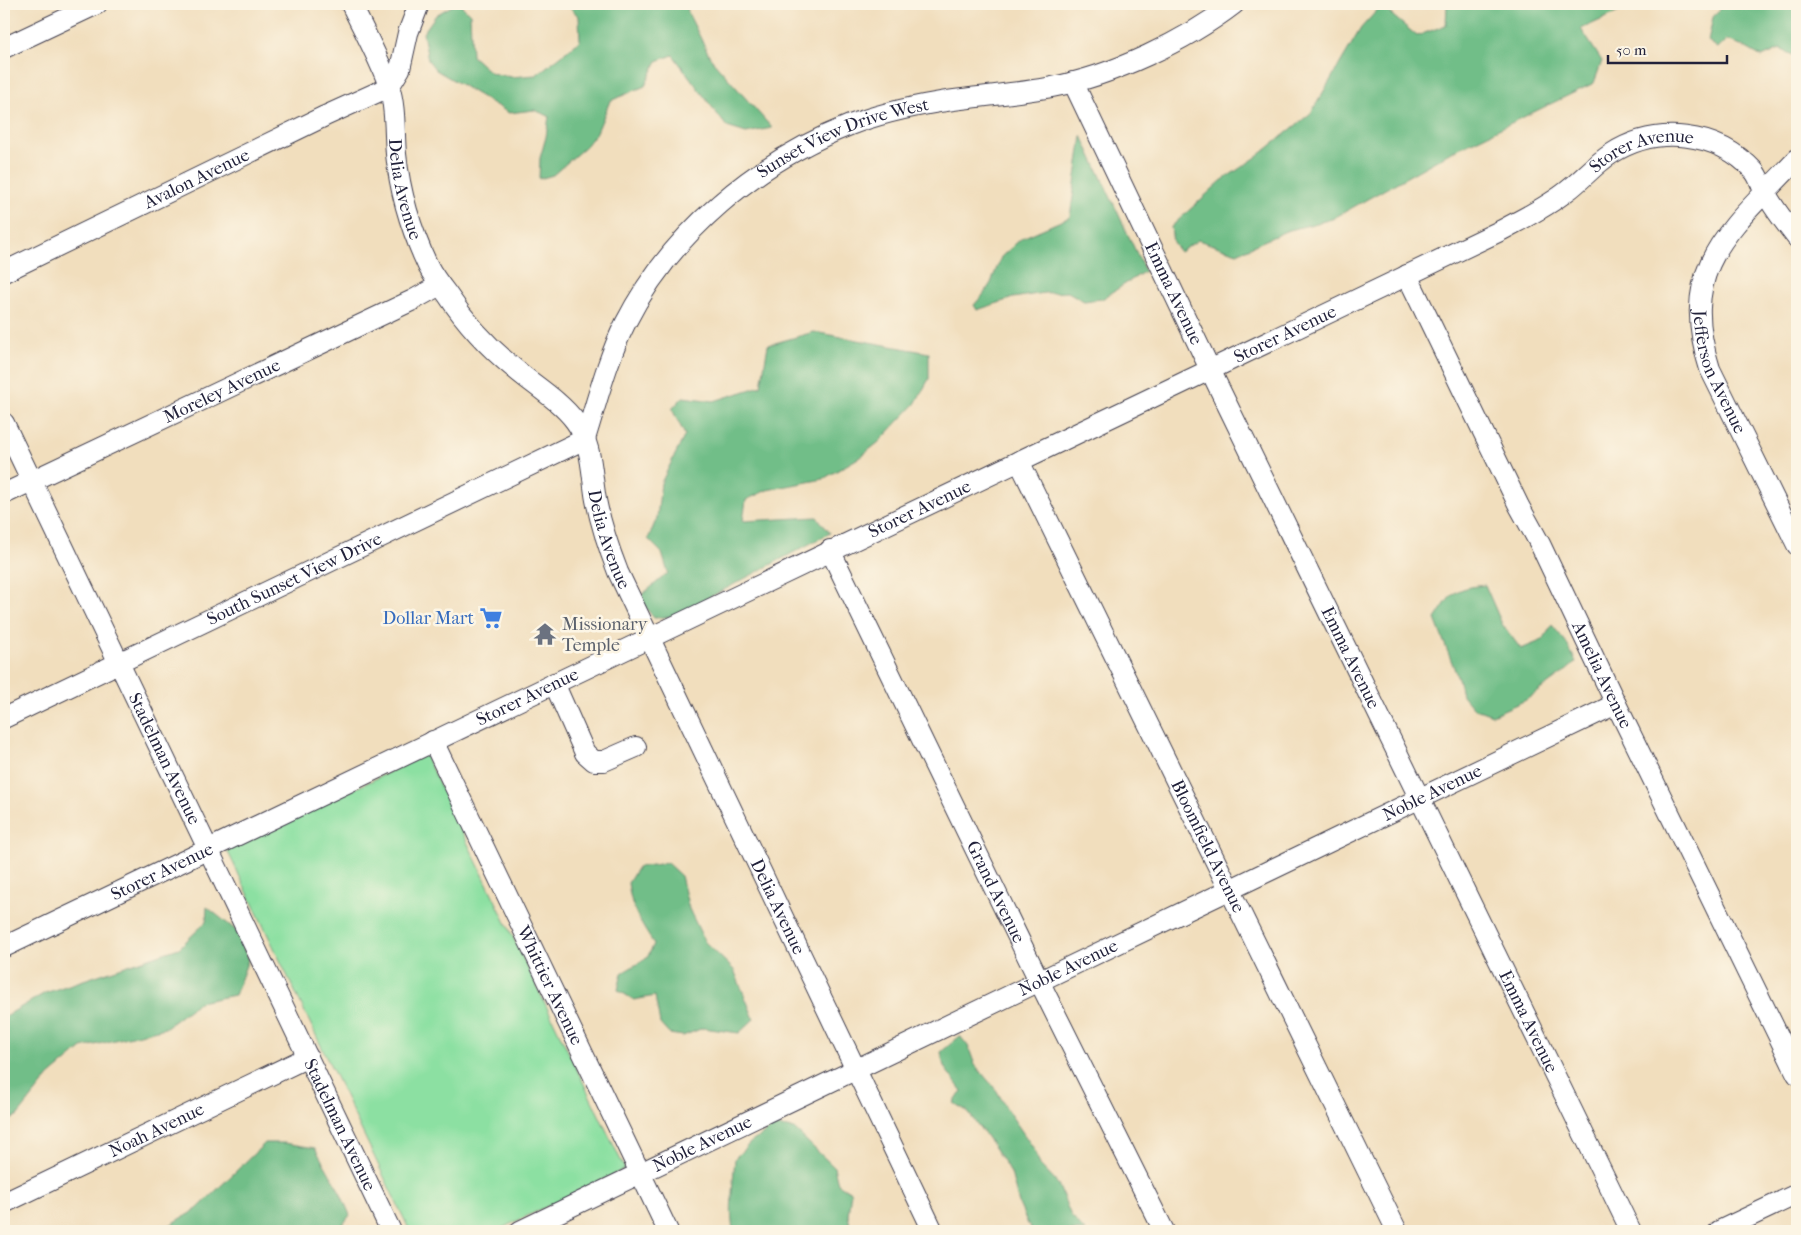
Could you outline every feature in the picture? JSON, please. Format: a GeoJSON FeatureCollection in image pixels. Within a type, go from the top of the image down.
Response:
{"type":"FeatureCollection","features":[{"type":"Feature","properties":{"kind":"street"},"geometry":{"type":"LineString","coordinates":[[4,48],[97,4]]}},
{"type":"Feature","properties":{"kind":"street","name":"Delia Avenue"},"geometry":{"type":"LineString","coordinates":[[351,4],[389,87],[394,118],[396,153],[405,208],[429,268],[474,331],[515,369],[556,401],[575,421],[585,439],[591,460],[596,500],[605,539],[618,572],[933,1231]]}},
{"type":"Feature","properties":{"kind":"street"},"geometry":{"type":"LineString","coordinates":[[389,87],[400,69],[408,33],[419,4]]}},
{"type":"Feature","properties":{"kind":"street","name":"Sunset View Drive West"},"geometry":{"type":"LineString","coordinates":[[585,439],[616,343],[642,293],[657,271],[683,240],[714,209],[749,181],[802,148],[864,120],[940,102],[1015,93],[1073,82],[1126,64],[1194,31],[1234,4]]}},
{"type":"Feature","properties":{"kind":"street","name":"Emma Avenue"},"geometry":{"type":"LineString","coordinates":[[1073,82],[1631,1231]]}},
{"type":"Feature","properties":{"kind":"street","name":"Avalon Avenue"},"geometry":{"type":"LineString","coordinates":[[4,272],[325,116],[389,87]]}},
{"type":"Feature","properties":{"kind":"street","name":"Storer Avenue"},"geometry":{"type":"LineString","coordinates":[[4,947],[1539,211],[1567,191],[1609,155],[1635,142],[1657,136],[1686,136],[1714,143],[1724,148],[1740,158],[1754,171],[1760,179],[1765,194],[1797,238]]}},
{"type":"Feature","properties":{"kind":"street","name":"Jefferson Avenue"},"geometry":{"type":"LineString","coordinates":[[1797,159],[1734,225],[1717,249],[1708,266],[1701,295],[1700,328],[1710,369],[1797,545]]}},
{"type":"Feature","properties":{"kind":"street","name":"Amelia Avenue"},"geometry":{"type":"LineString","coordinates":[[1407,275],[1519,506],[1540,544],[1797,1074]]}},
{"type":"Feature","properties":{"kind":"street","name":"Moreley Avenue"},"geometry":{"type":"LineString","coordinates":[[4,494],[440,285]]}},
{"type":"Feature","properties":{"kind":"street","name":"Stadelman Avenue"},"geometry":{"type":"LineString","coordinates":[[4,423],[391,1231]]}},
{"type":"Feature","properties":{"kind":"street","name":"South Sunset View Drive"},"geometry":{"type":"LineString","coordinates":[[4,718],[585,439]]}},
{"type":"Feature","properties":{"kind":"street","name":"Bloomfield Avenue"},"geometry":{"type":"LineString","coordinates":[[1019,461],[1397,1231]]}},
{"type":"Feature","properties":{"kind":"street","name":"Grand Avenue"},"geometry":{"type":"LineString","coordinates":[[830,550],[1039,982],[1164,1231]]}},
{"type":"Feature","properties":{"kind":"street"},"geometry":{"type":"LineString","coordinates":[[554,683],[585,753],[594,761],[604,761],[636,747]]}},
{"type":"Feature","properties":{"kind":"street","name":"Noble Avenue"},"geometry":{"type":"LineString","coordinates":[[520,1231],[1616,704]]}},
{"type":"Feature","properties":{"kind":"street","name":"Whittier Avenue"},"geometry":{"type":"LineString","coordinates":[[433,741],[668,1231]]}},
{"type":"Feature","properties":{"kind":"street","name":"Noah Avenue"},"geometry":{"type":"LineString","coordinates":[[4,1203],[308,1057]]}},
{"type":"Feature","properties":{"kind":"street"},"geometry":{"type":"LineString","coordinates":[[1719,1231],[1797,1194]]}},
{"type":"Feature","properties":{"kind":"green space"},"geometry":{"type":"Polygon","coordinates":[[[455,4],[460,4],[470,14],[472,56],[491,73],[511,77],[536,75],[580,41],[579,17],[567,4],[687,4],[688,13],[711,59],[772,128],[746,133],[727,127],[673,55],[657,61],[645,86],[610,101],[597,132],[586,146],[553,175],[539,179],[540,158],[549,116],[534,110],[509,113],[436,70],[428,60],[423,33],[436,15],[455,4]]]}},
{"type":"Feature","properties":{"kind":"green space"},"geometry":{"type":"Polygon","coordinates":[[[1447,4],[1636,4],[1581,29],[1602,61],[1594,83],[1453,151],[1332,219],[1286,231],[1237,253],[1198,240],[1180,252],[1173,243],[1171,227],[1221,181],[1258,156],[1311,113],[1361,28],[1381,6],[1417,36],[1446,25],[1447,4]]]}},
{"type":"Feature","properties":{"kind":"green space"},"geometry":{"type":"Polygon","coordinates":[[[1723,4],[1797,4],[1797,57],[1780,49],[1762,57],[1741,45],[1726,40],[1718,48],[1708,41],[1713,17],[1723,4]]]}},
{"type":"Feature","properties":{"kind":"green space"},"geometry":{"type":"Polygon","coordinates":[[[1082,136],[1145,271],[1102,299],[1084,301],[1068,292],[1044,293],[1013,298],[977,310],[974,305],[991,283],[1001,257],[1022,238],[1070,217],[1082,136]]]}},
{"type":"Feature","properties":{"kind":"green space"},"geometry":{"type":"Polygon","coordinates":[[[814,332],[929,353],[929,379],[915,404],[879,442],[860,457],[823,479],[767,490],[746,500],[743,521],[817,517],[830,533],[684,611],[670,617],[654,618],[638,598],[668,573],[662,553],[648,539],[657,518],[661,483],[685,435],[672,409],[683,397],[714,401],[761,386],[768,345],[814,332]]]}},
{"type":"Feature","properties":{"kind":"green space"},"geometry":{"type":"Polygon","coordinates":[[[1485,585],[1502,624],[1521,649],[1543,640],[1552,625],[1566,642],[1576,662],[1526,700],[1492,715],[1473,708],[1462,695],[1458,678],[1435,619],[1454,593],[1466,588],[1485,585]]]}},
{"type":"Feature","properties":{"kind":"green space"},"geometry":{"type":"Polygon","coordinates":[[[425,755],[625,1169],[496,1231],[410,1231],[227,850],[425,755]]]}},
{"type":"Feature","properties":{"kind":"green space"},"geometry":{"type":"Polygon","coordinates":[[[667,863],[681,876],[689,909],[705,942],[734,970],[754,1019],[739,1033],[703,1028],[683,1036],[669,1034],[660,1024],[655,996],[634,1000],[618,990],[622,973],[647,958],[654,944],[637,915],[631,900],[628,883],[638,867],[667,863]]]}},
{"type":"Feature","properties":{"kind":"green space"},"geometry":{"type":"Polygon","coordinates":[[[207,907],[237,931],[248,960],[235,995],[199,1002],[165,1028],[82,1048],[49,1076],[18,1115],[4,1125],[4,1017],[45,993],[179,948],[206,922],[207,907]]]}},
{"type":"Feature","properties":{"kind":"green space"},"geometry":{"type":"Polygon","coordinates":[[[960,1036],[968,1046],[975,1065],[997,1091],[1034,1149],[1040,1165],[1058,1184],[1071,1216],[1085,1231],[1031,1231],[1019,1204],[1011,1173],[967,1111],[954,1103],[962,1091],[944,1067],[941,1052],[960,1036]]]}},
{"type":"Feature","properties":{"kind":"green space"},"geometry":{"type":"Polygon","coordinates":[[[775,1126],[794,1129],[834,1167],[838,1184],[851,1192],[848,1215],[851,1231],[734,1231],[731,1206],[735,1158],[750,1143],[775,1126]]]}},
{"type":"Feature","properties":{"kind":"green space"},"geometry":{"type":"Polygon","coordinates":[[[265,1143],[284,1143],[315,1148],[339,1190],[350,1215],[338,1231],[160,1231],[197,1209],[265,1143]]]}},
{"type":"Feature","properties":{"kind":"place","name":"Dollar Mart"},"geometry":{"type":"Point","coordinates":[491,618]}},
{"type":"Feature","properties":{"kind":"place","name":"Missionary Temple"},"geometry":{"type":"Point","coordinates":[545,634]}}]}
